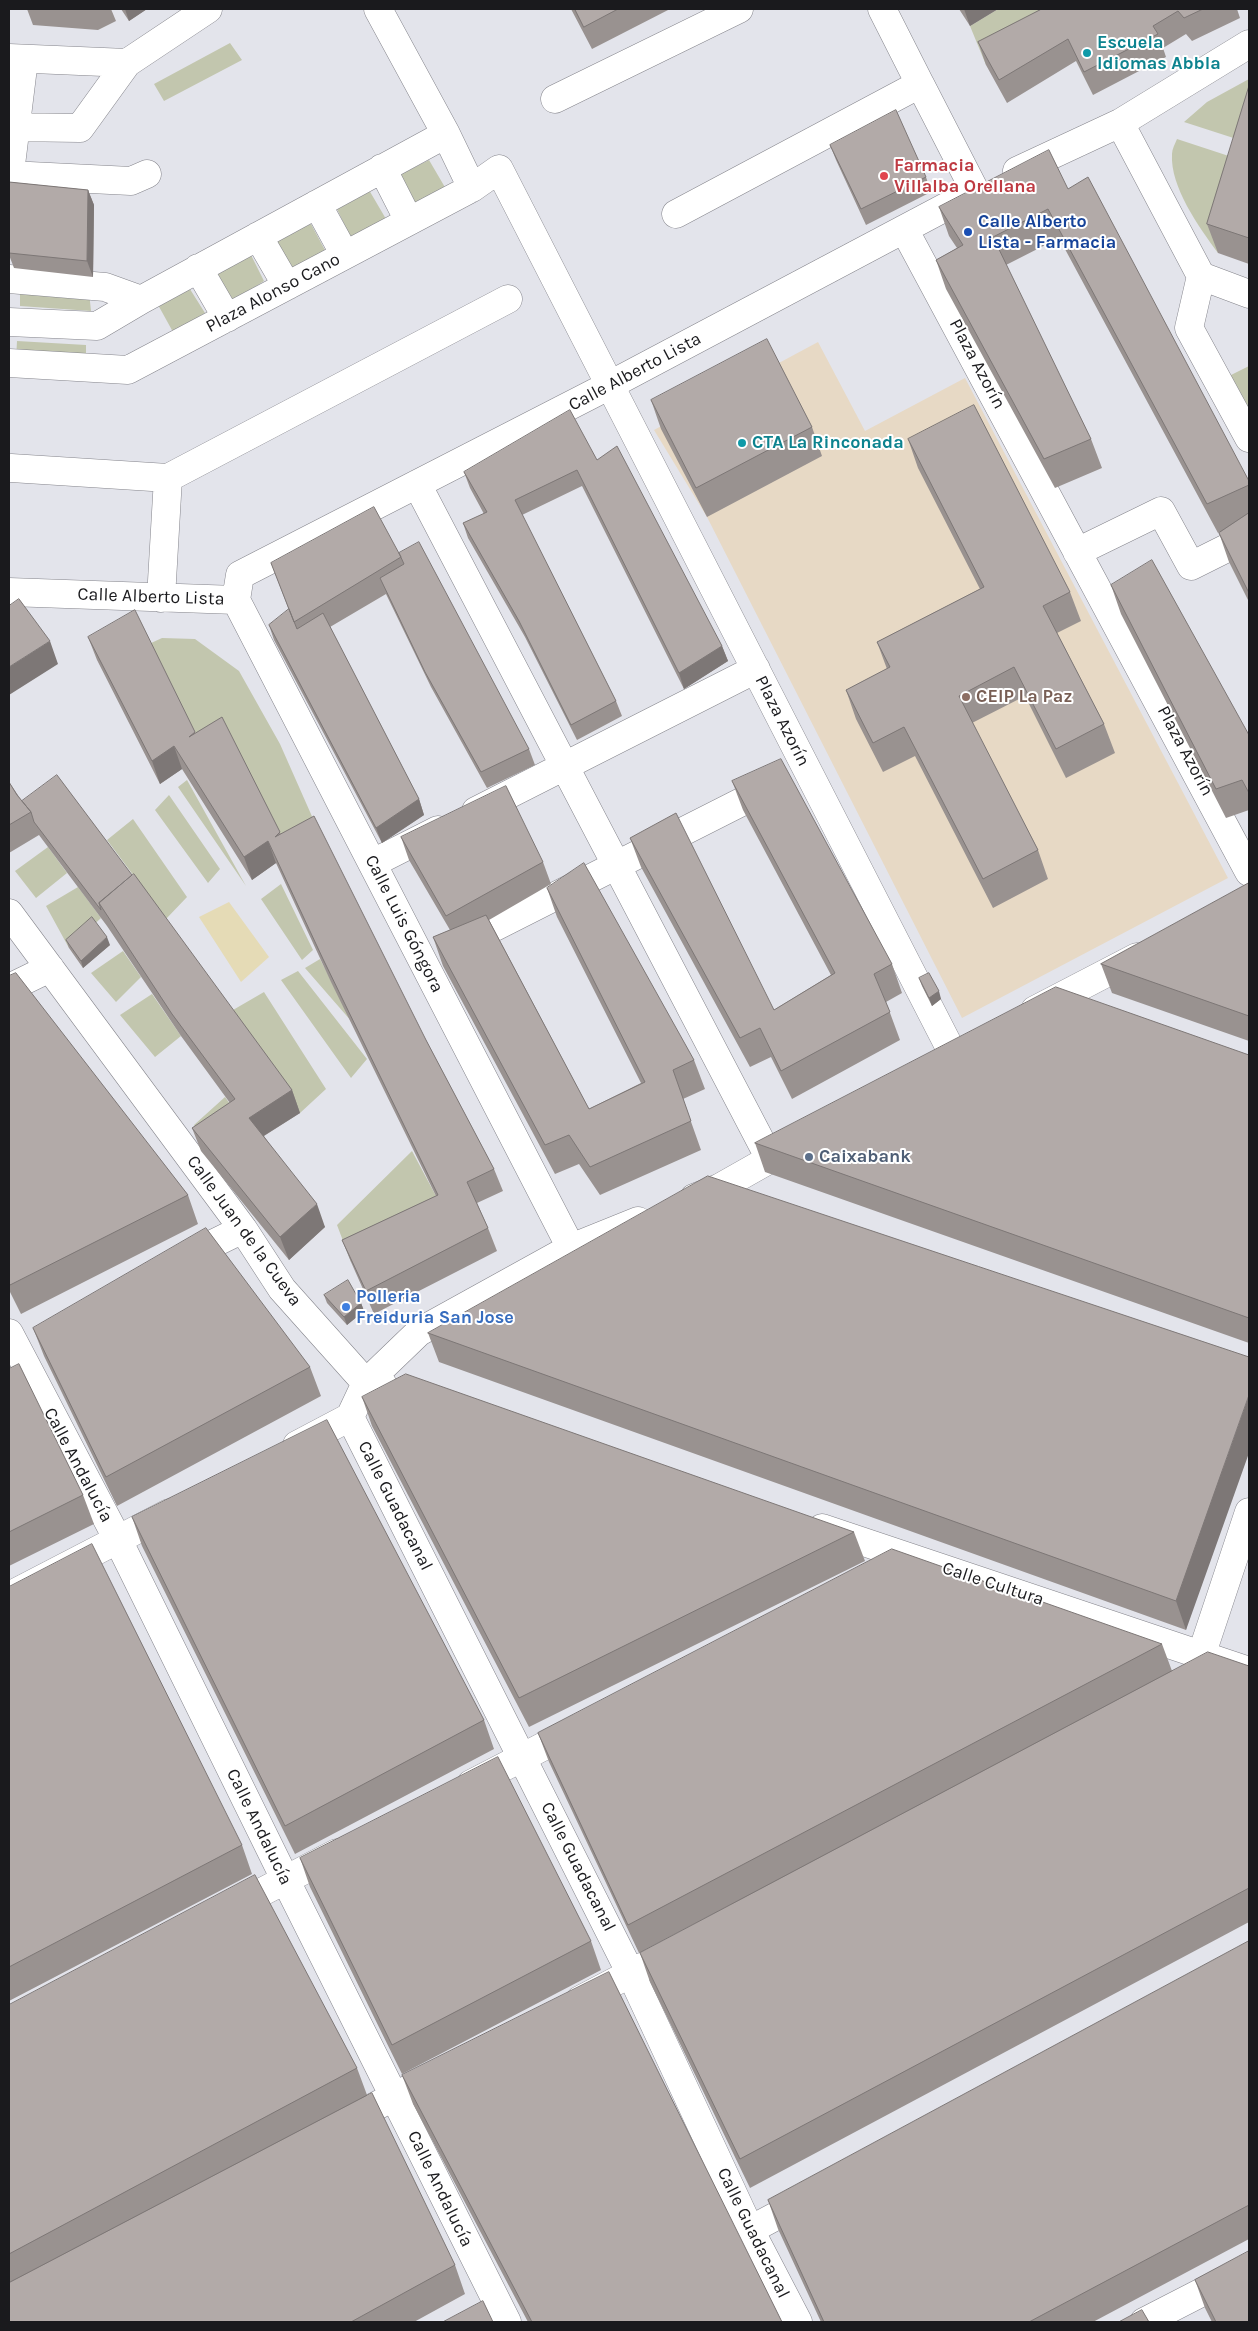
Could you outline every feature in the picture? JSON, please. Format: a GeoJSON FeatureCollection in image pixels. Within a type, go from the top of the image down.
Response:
{"type":"FeatureCollection","features":[{"type":"Feature","properties":{"kind":"street"},"geometry":{"type":"LineString","coordinates":[[13,127],[80,128],[127,63],[208,9]]}},
{"type":"Feature","properties":{"kind":"street"},"geometry":{"type":"LineString","coordinates":[[378,9],[446,134],[472,188]]}},
{"type":"Feature","properties":{"kind":"street"},"geometry":{"type":"LineString","coordinates":[[555,99],[739,9]]}},
{"type":"Feature","properties":{"kind":"street"},"geometry":{"type":"LineString","coordinates":[[882,9],[975,191]]}},
{"type":"Feature","properties":{"kind":"street","name":"Calle Alberto Lista"},"geometry":{"type":"LineString","coordinates":[[10,593],[236,600],[240,575],[610,385],[975,191],[1120,123],[1249,44]]}},
{"type":"Feature","properties":{"kind":"street"},"geometry":{"type":"LineString","coordinates":[[9,181],[16,58],[127,63]]}},
{"type":"Feature","properties":{"kind":"street"},"geometry":{"type":"LineString","coordinates":[[676,214],[920,84]]}},
{"type":"Feature","properties":{"kind":"street"},"geometry":{"type":"LineString","coordinates":[[1120,123],[1201,276],[1189,328],[1249,438]]}},
{"type":"Feature","properties":{"kind":"street"},"geometry":{"type":"LineString","coordinates":[[9,322],[97,326],[198,268],[446,134]]}},
{"type":"Feature","properties":{"kind":"street"},"geometry":{"type":"LineString","coordinates":[[382,168],[410,221]]}},
{"type":"Feature","properties":{"kind":"street","name":"Plaza Alonso Cano"},"geometry":{"type":"LineString","coordinates":[[9,363],[128,370],[472,188],[499,169]]}},
{"type":"Feature","properties":{"kind":"street","name":"Plaza Azorín"},"geometry":{"type":"LineString","coordinates":[[499,169],[807,769],[964,1050],[929,1070]]}},
{"type":"Feature","properties":{"kind":"street"},"geometry":{"type":"LineString","coordinates":[[9,175],[131,181],[147,174]]}},
{"type":"Feature","properties":{"kind":"street"},"geometry":{"type":"LineString","coordinates":[[317,204],[345,255]]}},
{"type":"Feature","properties":{"kind":"street","name":"Plaza Azorín"},"geometry":{"type":"LineString","coordinates":[[904,229],[1249,872]]}},
{"type":"Feature","properties":{"kind":"street"},"geometry":{"type":"LineString","coordinates":[[258,236],[287,286]]}},
{"type":"Feature","properties":{"kind":"street"},"geometry":{"type":"LineString","coordinates":[[198,268],[227,318]]}},
{"type":"Feature","properties":{"kind":"street"},"geometry":{"type":"LineString","coordinates":[[1201,276],[1249,294]]}},
{"type":"Feature","properties":{"kind":"street"},"geometry":{"type":"LineString","coordinates":[[9,279],[105,287],[141,300]]}},
{"type":"Feature","properties":{"kind":"street"},"geometry":{"type":"LineString","coordinates":[[11,468],[168,478],[508,299]]}},
{"type":"Feature","properties":{"kind":"street"},"geometry":{"type":"LineString","coordinates":[[161,598],[168,478]]}},
{"type":"Feature","properties":{"kind":"street"},"geometry":{"type":"LineString","coordinates":[[416,484],[770,1159]]}},
{"type":"Feature","properties":{"kind":"street"},"geometry":{"type":"LineString","coordinates":[[1077,552],[1161,510],[1191,566],[1249,537]]}},
{"type":"Feature","properties":{"kind":"street","name":"Calle Luis Góngora"},"geometry":{"type":"LineString","coordinates":[[236,600],[571,1248]]}},
{"type":"Feature","properties":{"kind":"street"},"geometry":{"type":"LineString","coordinates":[[373,863],[756,669]]}},
{"type":"Feature","properties":{"kind":"street"},"geometry":{"type":"LineString","coordinates":[[424,963],[807,769]]}},
{"type":"Feature","properties":{"kind":"street","name":"Calle Juan de la Cueva"},"geometry":{"type":"LineString","coordinates":[[9,913],[243,1228],[282,1289],[366,1383]]}},
{"type":"Feature","properties":{"kind":"street"},"geometry":{"type":"LineString","coordinates":[[1016,1021],[1060,996],[1163,944]]}},
{"type":"Feature","properties":{"kind":"street"},"geometry":{"type":"LineString","coordinates":[[9,988],[50,968]]}},
{"type":"Feature","properties":{"kind":"street"},"geometry":{"type":"LineString","coordinates":[[1060,996],[1096,1009]]}},
{"type":"Feature","properties":{"kind":"street"},"geometry":{"type":"LineString","coordinates":[[271,1459],[350,1417],[366,1383],[420,1332],[571,1248],[719,1188],[821,1131]]}},
{"type":"Feature","properties":{"kind":"street"},"geometry":{"type":"LineString","coordinates":[[719,1188],[747,1197]]}},
{"type":"Feature","properties":{"kind":"street"},"geometry":{"type":"LineString","coordinates":[[163,1268],[243,1228]]}},
{"type":"Feature","properties":{"kind":"street"},"geometry":{"type":"LineString","coordinates":[[11,1338],[40,1329]]}},
{"type":"Feature","properties":{"kind":"street","name":"Calle Andalucía"},"geometry":{"type":"LineString","coordinates":[[11,1338],[118,1540],[394,2096],[492,2313]]}},
{"type":"Feature","properties":{"kind":"street"},"geometry":{"type":"LineString","coordinates":[[366,1383],[404,1386]]}},
{"type":"Feature","properties":{"kind":"street","name":"Calle Guadacanal"},"geometry":{"type":"LineString","coordinates":[[350,1417],[631,1974],[750,2230],[798,2322]]}},
{"type":"Feature","properties":{"kind":"street"},"geometry":{"type":"LineString","coordinates":[[9,1596],[195,1499]]}},
{"type":"Feature","properties":{"kind":"street"},"geometry":{"type":"LineString","coordinates":[[1192,1680],[1213,1658],[1249,1512]]}},
{"type":"Feature","properties":{"kind":"street","name":"Calle Cultura"},"geometry":{"type":"LineString","coordinates":[[798,1519],[852,1539],[905,1555],[1249,1671]]}},
{"type":"Feature","properties":{"kind":"street"},"geometry":{"type":"LineString","coordinates":[[872,1572],[905,1555]]}},
{"type":"Feature","properties":{"kind":"street"},"geometry":{"type":"LineString","coordinates":[[453,1794],[602,1716]]}},
{"type":"Feature","properties":{"kind":"street"},"geometry":{"type":"LineString","coordinates":[[207,1920],[356,1843]]}},
{"type":"Feature","properties":{"kind":"street"},"geometry":{"type":"LineString","coordinates":[[561,2010],[701,1937]]}},
{"type":"Feature","properties":{"kind":"street"},"geometry":{"type":"LineString","coordinates":[[324,2134],[465,2060]]}},
{"type":"Feature","properties":{"kind":"street"},"geometry":{"type":"LineString","coordinates":[[750,2230],[829,2187]]}},
{"type":"Feature","properties":{"kind":"street"},"geometry":{"type":"LineString","coordinates":[[1144,2322],[1185,2313],[1249,2268]]}},
{"type":"Feature","properties":{"kind":"shaded area","name":"CEIP La Paz"},"geometry":{"type":"Polygon","coordinates":[[[818,342],[865,431],[965,378],[1228,878],[962,1018],[707,517],[654,430],[818,342]]]}},
{"type":"Feature","properties":{"kind":"green space"},"geometry":{"type":"Polygon","coordinates":[[[998,9],[1096,9],[986,65],[970,26],[998,9]]]}},
{"type":"Feature","properties":{"kind":"green space"},"geometry":{"type":"Polygon","coordinates":[[[230,43],[242,60],[164,101],[154,84],[230,43]]]}},
{"type":"Feature","properties":{"kind":"green space"},"geometry":{"type":"Polygon","coordinates":[[[1249,79],[1249,143],[1184,122],[1207,102],[1249,79]]]}},
{"type":"Feature","properties":{"kind":"green space"},"geometry":{"type":"Polygon","coordinates":[[[1177,139],[1241,160],[1218,253],[1187,206],[1176,180],[1172,154],[1177,139]]]}},
{"type":"Feature","properties":{"kind":"green space"},"geometry":{"type":"Polygon","coordinates":[[[429,160],[446,189],[412,206],[397,176],[429,160]]]}},
{"type":"Feature","properties":{"kind":"green space"},"geometry":{"type":"Polygon","coordinates":[[[369,190],[386,219],[350,237],[337,209],[369,190]]]}},
{"type":"Feature","properties":{"kind":"green space"},"geometry":{"type":"Polygon","coordinates":[[[311,224],[326,252],[292,269],[275,239],[311,224]]]}},
{"type":"Feature","properties":{"kind":"green space"},"geometry":{"type":"Polygon","coordinates":[[[251,255],[264,281],[232,302],[217,272],[251,255]]]}},
{"type":"Feature","properties":{"kind":"green space"},"geometry":{"type":"Polygon","coordinates":[[[188,286],[205,313],[173,332],[157,303],[188,286]]]}},
{"type":"Feature","properties":{"kind":"green space"},"geometry":{"type":"Polygon","coordinates":[[[20,287],[89,292],[91,311],[20,306],[20,287]]]}},
{"type":"Feature","properties":{"kind":"green space"},"geometry":{"type":"Polygon","coordinates":[[[17,341],[86,345],[86,361],[16,360],[17,341]]]}},
{"type":"Feature","properties":{"kind":"green space"},"geometry":{"type":"Polygon","coordinates":[[[1249,366],[1249,425],[1223,379],[1249,366]]]}},
{"type":"Feature","properties":{"kind":"green space"},"geometry":{"type":"Polygon","coordinates":[[[162,638],[195,639],[239,671],[280,744],[322,839],[289,855],[203,754],[149,644],[162,638]]]}},
{"type":"Feature","properties":{"kind":"green space"},"geometry":{"type":"Polygon","coordinates":[[[187,780],[246,886],[178,787],[187,780]]]}},
{"type":"Feature","properties":{"kind":"green space"},"geometry":{"type":"Polygon","coordinates":[[[169,795],[220,869],[208,883],[155,810],[169,795]]]}},
{"type":"Feature","properties":{"kind":"green space"},"geometry":{"type":"Polygon","coordinates":[[[133,819],[187,897],[166,919],[107,840],[133,819]]]}},
{"type":"Feature","properties":{"kind":"green space"},"geometry":{"type":"Polygon","coordinates":[[[48,847],[67,873],[36,898],[15,871],[48,847]]]}},
{"type":"Feature","properties":{"kind":"green space"},"geometry":{"type":"Polygon","coordinates":[[[281,884],[313,950],[302,960],[261,899],[281,884]]]}},
{"type":"Feature","properties":{"kind":"green space"},"geometry":{"type":"Polygon","coordinates":[[[78,887],[101,918],[69,948],[46,906],[78,887]]]}},
{"type":"Feature","properties":{"kind":"green space"},"geometry":{"type":"Polygon","coordinates":[[[123,951],[141,977],[116,1002],[91,973],[123,951]]]}},
{"type":"Feature","properties":{"kind":"green space"},"geometry":{"type":"Polygon","coordinates":[[[320,959],[352,1022],[305,968],[320,959]]]}},
{"type":"Feature","properties":{"kind":"green space"},"geometry":{"type":"Polygon","coordinates":[[[298,971],[367,1059],[351,1078],[281,980],[298,971]]]}},
{"type":"Feature","properties":{"kind":"green space"},"geometry":{"type":"Polygon","coordinates":[[[264,992],[326,1089],[300,1113],[233,1010],[264,992]]]}},
{"type":"Feature","properties":{"kind":"green space"},"geometry":{"type":"Polygon","coordinates":[[[152,994],[181,1036],[155,1057],[120,1015],[152,994]]]}},
{"type":"Feature","properties":{"kind":"green space"},"geometry":{"type":"Polygon","coordinates":[[[225,1097],[243,1122],[207,1147],[194,1125],[225,1097]]]}},
{"type":"Feature","properties":{"kind":"green space"},"geometry":{"type":"Polygon","coordinates":[[[412,1151],[444,1211],[351,1262],[337,1225],[412,1151]]]}},
{"type":"Feature","properties":{"kind":"sand"},"geometry":{"type":"Polygon","coordinates":[[[229,902],[269,957],[241,982],[199,917],[229,902]]]}},
{"type":"Feature","properties":{"kind":"building"},"geometry":{"type":"Polygon","coordinates":[[[575,9],[618,9],[584,27],[575,9]]]}},
{"type":"Feature","properties":{"kind":"building"},"geometry":{"type":"Polygon","coordinates":[[[1042,9],[1203,9],[1184,18],[1178,11],[1153,26],[1158,34],[1084,72],[1068,39],[999,80],[978,42],[1042,9]]]}},
{"type":"Feature","properties":{"kind":"building"},"geometry":{"type":"Polygon","coordinates":[[[1249,86],[1249,238],[1207,224],[1249,86]]]}},
{"type":"Feature","properties":{"kind":"building","name":"Farmacia Villalba Orellana"},"geometry":{"type":"Polygon","coordinates":[[[896,110],[926,177],[861,209],[830,145],[896,110]]]}},
{"type":"Feature","properties":{"kind":"building"},"geometry":{"type":"Polygon","coordinates":[[[1049,150],[1068,189],[1088,177],[1249,481],[1249,485],[1207,504],[1048,209],[993,237],[1091,439],[1044,459],[936,260],[963,245],[939,207],[1049,150]]]}},
{"type":"Feature","properties":{"kind":"building"},"geometry":{"type":"Polygon","coordinates":[[[9,182],[88,190],[87,261],[9,253],[9,182]]]}},
{"type":"Feature","properties":{"kind":"building","name":"CTA La Rinconada"},"geometry":{"type":"Polygon","coordinates":[[[767,339],[812,427],[696,488],[651,400],[767,339]]]}},
{"type":"Feature","properties":{"kind":"building"},"geometry":{"type":"Polygon","coordinates":[[[974,405],[1070,592],[1043,606],[1104,724],[1056,749],[1014,667],[959,696],[1038,850],[983,879],[904,727],[873,743],[846,690],[890,667],[877,642],[984,587],[908,439],[974,405]]]}},
{"type":"Feature","properties":{"kind":"building"},"geometry":{"type":"Polygon","coordinates":[[[570,410],[597,460],[617,446],[722,646],[679,673],[577,470],[515,500],[616,701],[571,725],[519,621],[463,523],[487,512],[464,472],[570,410]]]}},
{"type":"Feature","properties":{"kind":"building"},"geometry":{"type":"Polygon","coordinates":[[[374,507],[401,557],[294,622],[271,563],[374,507]]]}},
{"type":"Feature","properties":{"kind":"building"},"geometry":{"type":"Polygon","coordinates":[[[1249,513],[1249,593],[1219,533],[1249,513]]]}},
{"type":"Feature","properties":{"kind":"building"},"geometry":{"type":"Polygon","coordinates":[[[419,542],[529,749],[481,772],[425,672],[380,578],[404,564],[399,553],[419,542]]]}},
{"type":"Feature","properties":{"kind":"building"},"geometry":{"type":"Polygon","coordinates":[[[1152,560],[1249,735],[1249,793],[1242,780],[1216,789],[1111,585],[1152,560]]]}},
{"type":"Feature","properties":{"kind":"building"},"geometry":{"type":"Polygon","coordinates":[[[19,599],[50,641],[9,667],[9,606],[19,599]]]}},
{"type":"Feature","properties":{"kind":"building"},"geometry":{"type":"Polygon","coordinates":[[[289,609],[297,629],[323,613],[419,799],[376,828],[269,625],[289,609]]]}},
{"type":"Feature","properties":{"kind":"building"},"geometry":{"type":"Polygon","coordinates":[[[135,610],[195,732],[189,737],[222,717],[280,832],[275,837],[314,816],[426,1040],[494,1169],[467,1182],[488,1228],[366,1291],[342,1240],[438,1195],[323,959],[268,841],[244,857],[174,746],[152,761],[88,637],[135,610]]]}},
{"type":"Feature","properties":{"kind":"building"},"geometry":{"type":"Polygon","coordinates":[[[781,759],[892,964],[874,974],[890,1012],[781,1071],[760,1028],[740,1038],[630,838],[676,813],[774,1010],[835,973],[732,781],[781,759]]]}},
{"type":"Feature","properties":{"kind":"building"},"geometry":{"type":"Polygon","coordinates":[[[57,775],[132,875],[99,903],[101,910],[34,822],[31,812],[22,801],[57,775]]]}},
{"type":"Feature","properties":{"kind":"building"},"geometry":{"type":"Polygon","coordinates":[[[9,782],[31,812],[9,825],[9,782]]]}},
{"type":"Feature","properties":{"kind":"building"},"geometry":{"type":"Polygon","coordinates":[[[506,786],[543,862],[446,916],[401,837],[506,786]]]}},
{"type":"Feature","properties":{"kind":"building"},"geometry":{"type":"Polygon","coordinates":[[[584,863],[694,1060],[673,1070],[691,1121],[590,1167],[569,1135],[545,1145],[433,937],[486,915],[589,1109],[645,1082],[547,888],[584,863]]]}},
{"type":"Feature","properties":{"kind":"building"},"geometry":{"type":"Polygon","coordinates":[[[134,874],[292,1090],[249,1118],[317,1204],[280,1237],[192,1128],[235,1099],[172,1014],[99,903],[134,874]]]}},
{"type":"Feature","properties":{"kind":"building"},"geometry":{"type":"Polygon","coordinates":[[[1249,883],[1249,1016],[1101,964],[1249,883]]]}},
{"type":"Feature","properties":{"kind":"building"},"geometry":{"type":"Polygon","coordinates":[[[92,917],[107,937],[81,961],[66,940],[92,917]]]}},
{"type":"Feature","properties":{"kind":"building"},"geometry":{"type":"Polygon","coordinates":[[[16,973],[188,1195],[10,1285],[9,976],[16,973]]]}},
{"type":"Feature","properties":{"kind":"building"},"geometry":{"type":"Polygon","coordinates":[[[929,973],[939,991],[929,998],[919,978],[929,973]]]}},
{"type":"Feature","properties":{"kind":"building"},"geometry":{"type":"Polygon","coordinates":[[[1056,987],[1249,1055],[1249,1318],[755,1143],[1056,987]]]}},
{"type":"Feature","properties":{"kind":"building"},"geometry":{"type":"Polygon","coordinates":[[[708,1176],[1249,1357],[1249,1395],[1176,1601],[428,1333],[708,1176]]]}},
{"type":"Feature","properties":{"kind":"building"},"geometry":{"type":"Polygon","coordinates":[[[206,1228],[310,1367],[106,1477],[33,1328],[206,1228]]]}},
{"type":"Feature","properties":{"kind":"building","name":"Polleria Freiduria San Jose"},"geometry":{"type":"Polygon","coordinates":[[[348,1280],[361,1303],[344,1317],[324,1295],[348,1280]]]}},
{"type":"Feature","properties":{"kind":"building"},"geometry":{"type":"Polygon","coordinates":[[[19,1364],[83,1495],[9,1532],[9,1369],[19,1364]]]}},
{"type":"Feature","properties":{"kind":"building"},"geometry":{"type":"Polygon","coordinates":[[[406,1374],[854,1532],[519,1698],[362,1397],[406,1374]]]}},
{"type":"Feature","properties":{"kind":"building"},"geometry":{"type":"Polygon","coordinates":[[[327,1420],[484,1720],[285,1826],[132,1517],[327,1420]]]}},
{"type":"Feature","properties":{"kind":"building"},"geometry":{"type":"Polygon","coordinates":[[[92,1544],[242,1845],[9,1967],[9,1587],[92,1544]]]}},
{"type":"Feature","properties":{"kind":"building"},"geometry":{"type":"Polygon","coordinates":[[[892,1549],[1162,1644],[628,1925],[538,1733],[892,1549]]]}},
{"type":"Feature","properties":{"kind":"building"},"geometry":{"type":"Polygon","coordinates":[[[1208,1652],[1249,1666],[1249,1888],[740,2159],[640,1953],[1208,1652]]]}},
{"type":"Feature","properties":{"kind":"building"},"geometry":{"type":"Polygon","coordinates":[[[498,1757],[591,1941],[392,2045],[300,1858],[498,1757]]]}},
{"type":"Feature","properties":{"kind":"building"},"geometry":{"type":"Polygon","coordinates":[[[255,1875],[357,2068],[9,2254],[9,2005],[255,1875]]]}},
{"type":"Feature","properties":{"kind":"building"},"geometry":{"type":"Polygon","coordinates":[[[1249,1941],[1249,2205],[1029,2322],[824,2322],[768,2200],[1249,1941]]]}},
{"type":"Feature","properties":{"kind":"building"},"geometry":{"type":"Polygon","coordinates":[[[609,1972],[782,2322],[532,2322],[402,2075],[609,1972]]]}},
{"type":"Feature","properties":{"kind":"building"},"geometry":{"type":"Polygon","coordinates":[[[372,2093],[455,2265],[351,2322],[9,2322],[9,2283],[372,2093]]]}},
{"type":"Feature","properties":{"kind":"building"},"geometry":{"type":"Polygon","coordinates":[[[1249,2251],[1249,2322],[1216,2322],[1195,2280],[1249,2251]]]}},
{"type":"Feature","properties":{"kind":"building"},"geometry":{"type":"Polygon","coordinates":[[[483,2301],[493,2322],[443,2322],[483,2301]]]}},
{"type":"Feature","properties":{"kind":"building"},"geometry":{"type":"Polygon","coordinates":[[[1142,2310],[1149,2322],[1119,2322],[1142,2310]]]}},
{"type":"Feature","properties":{"kind":"place","name":"Escuela Idiomas Abbla"},"geometry":{"type":"Point","coordinates":[1087,53]}},
{"type":"Feature","properties":{"kind":"place","name":"Farmacia Villalba Orellana"},"geometry":{"type":"Point","coordinates":[884,176]}},
{"type":"Feature","properties":{"kind":"place","name":"Calle Alberto Lista - Farmacia"},"geometry":{"type":"Point","coordinates":[968,232]}},
{"type":"Feature","properties":{"kind":"place","name":"CTA La Rinconada"},"geometry":{"type":"Point","coordinates":[742,443]}},
{"type":"Feature","properties":{"kind":"place","name":"CEIP La Paz"},"geometry":{"type":"Point","coordinates":[966,697]}},
{"type":"Feature","properties":{"kind":"place","name":"Caixabank"},"geometry":{"type":"Point","coordinates":[809,1157]}},
{"type":"Feature","properties":{"kind":"place","name":"Polleria Freiduria San Jose"},"geometry":{"type":"Point","coordinates":[346,1307]}}]}
